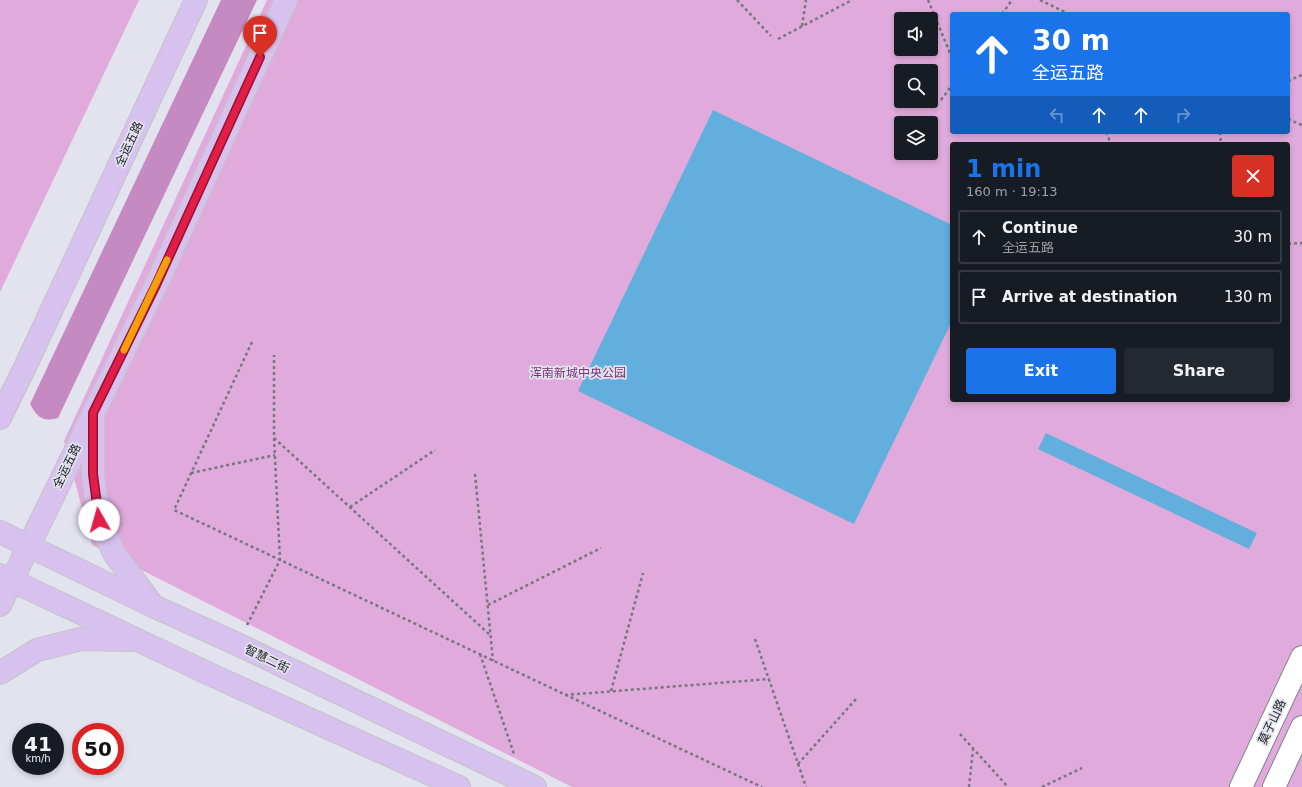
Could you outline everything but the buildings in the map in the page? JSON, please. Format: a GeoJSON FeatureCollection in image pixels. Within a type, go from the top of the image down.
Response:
{"type":"FeatureCollection","features":[{"type":"Feature","properties":{"kind":"main road","name":"全运五路"},"geometry":{"type":"LineString","coordinates":[[0,418],[26,366],[196,0]]}},
{"type":"Feature","properties":{"kind":"main road","name":"全运五路"},"geometry":{"type":"LineString","coordinates":[[0,605],[6,578],[28,545],[156,285],[286,0]]}},
{"type":"Feature","properties":{"kind":"main road"},"geometry":{"type":"LineString","coordinates":[[0,391],[26,366]]}},
{"type":"Feature","properties":{"kind":"main road"},"geometry":{"type":"LineString","coordinates":[[93,413],[93,474],[99,520],[114,553],[153,606]]}},
{"type":"Feature","properties":{"kind":"main road","name":"智慧二街"},"geometry":{"type":"LineString","coordinates":[[0,532],[530,785]]}},
{"type":"Feature","properties":{"kind":"main road"},"geometry":{"type":"LineString","coordinates":[[6,578],[136,640],[459,787]]}},
{"type":"Feature","properties":{"kind":"main road"},"geometry":{"type":"LineString","coordinates":[[0,673],[37,650],[81,639],[136,640]]}},
{"type":"Feature","properties":{"kind":"street","name":"莫子山路"},"geometry":{"type":"LineString","coordinates":[[1241,787],[1302,658]]}},
{"type":"Feature","properties":{"kind":"street"},"geometry":{"type":"LineString","coordinates":[[1274,787],[1302,727]]}},
{"type":"Feature","properties":{"kind":"path"},"geometry":{"type":"LineString","coordinates":[[737,0],[771,36]]}},
{"type":"Feature","properties":{"kind":"path"},"geometry":{"type":"LineString","coordinates":[[802,26],[806,0]]}},
{"type":"Feature","properties":{"kind":"path"},"geometry":{"type":"LineString","coordinates":[[778,39],[852,0]]}},
{"type":"Feature","properties":{"kind":"path"},"geometry":{"type":"LineString","coordinates":[[928,0],[950,53]]}},
{"type":"Feature","properties":{"kind":"path"},"geometry":{"type":"LineString","coordinates":[[1003,12],[1012,0]]}},
{"type":"Feature","properties":{"kind":"path"},"geometry":{"type":"LineString","coordinates":[[1040,0],[1065,12]]}},
{"type":"Feature","properties":{"kind":"path"},"geometry":{"type":"LineString","coordinates":[[1290,80],[1302,75]]}},
{"type":"Feature","properties":{"kind":"path"},"geometry":{"type":"LineString","coordinates":[[941,100],[950,88]]}},
{"type":"Feature","properties":{"kind":"path"},"geometry":{"type":"LineString","coordinates":[[1290,120],[1302,125]]}},
{"type":"Feature","properties":{"kind":"path"},"geometry":{"type":"LineString","coordinates":[[1290,244],[1302,243]]}},
{"type":"Feature","properties":{"kind":"path"},"geometry":{"type":"LineString","coordinates":[[252,342],[174,510],[762,787]]}},
{"type":"Feature","properties":{"kind":"path"},"geometry":{"type":"LineString","coordinates":[[237,644],[280,560],[274,438],[274,355]]}},
{"type":"Feature","properties":{"kind":"path"},"geometry":{"type":"LineString","coordinates":[[274,438],[490,636]]}},
{"type":"Feature","properties":{"kind":"path"},"geometry":{"type":"LineString","coordinates":[[350,507],[434,450]]}},
{"type":"Feature","properties":{"kind":"path"},"geometry":{"type":"LineString","coordinates":[[190,473],[275,455]]}},
{"type":"Feature","properties":{"kind":"path"},"geometry":{"type":"LineString","coordinates":[[475,474],[493,661]]}},
{"type":"Feature","properties":{"kind":"path"},"geometry":{"type":"LineString","coordinates":[[488,605],[601,548]]}},
{"type":"Feature","properties":{"kind":"path"},"geometry":{"type":"LineString","coordinates":[[611,692],[643,573]]}},
{"type":"Feature","properties":{"kind":"path"},"geometry":{"type":"LineString","coordinates":[[755,639],[806,787]]}},
{"type":"Feature","properties":{"kind":"path"},"geometry":{"type":"LineString","coordinates":[[480,654],[530,785]]}},
{"type":"Feature","properties":{"kind":"path"},"geometry":{"type":"LineString","coordinates":[[564,695],[769,679]]}},
{"type":"Feature","properties":{"kind":"path"},"geometry":{"type":"LineString","coordinates":[[798,764],[856,699]]}},
{"type":"Feature","properties":{"kind":"path"},"geometry":{"type":"LineString","coordinates":[[960,734],[1008,787]]}},
{"type":"Feature","properties":{"kind":"path"},"geometry":{"type":"LineString","coordinates":[[969,787],[974,749]]}},
{"type":"Feature","properties":{"kind":"path"},"geometry":{"type":"LineString","coordinates":[[1042,787],[1082,768]]}},
{"type":"Feature","properties":{"kind":"green space"},"geometry":{"type":"Polygon","coordinates":[[[0,0],[139,0],[0,292],[0,0]]]}},
{"type":"Feature","properties":{"kind":"green space","name":"浑南新城中央公园"},"geometry":{"type":"Polygon","coordinates":[[[267,0],[1302,0],[1302,787],[572,787],[92,545],[64,441],[267,0]]]}},
{"type":"Feature","properties":{"kind":"shaded area"},"geometry":{"type":"Polygon","coordinates":[[[221,0],[257,0],[58,418],[41,418],[30,404],[221,0]]]}},
{"type":"Feature","properties":{"kind":"water"},"geometry":{"type":"Polygon","coordinates":[[[713,110],[950,224],[950,325],[854,524],[578,391],[713,110]]]}},
{"type":"Feature","properties":{"kind":"water"},"geometry":{"type":"Polygon","coordinates":[[[1046,433],[1257,533],[1249,549],[1038,449],[1046,433]]]}},
{"type":"Feature","properties":{"kind":"slow traffic"},"geometry":{"type":"LineString","coordinates":[[124,350],[167,260]]}},
{"type":"Feature","properties":{"kind":"route"},"geometry":{"type":"LineString","coordinates":[[99,520],[93,474],[93,413],[156,285],[260,57]]}}]}
